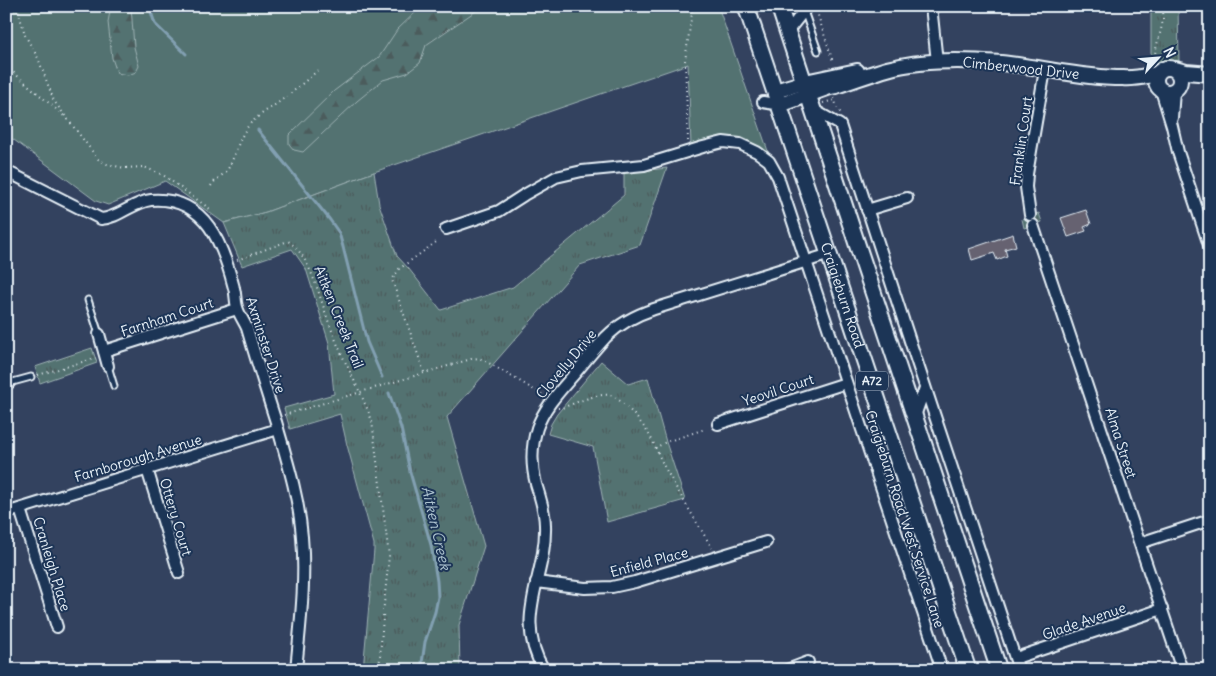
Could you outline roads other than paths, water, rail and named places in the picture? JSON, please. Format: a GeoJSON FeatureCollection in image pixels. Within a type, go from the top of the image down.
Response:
{"type":"FeatureCollection","features":[{"type":"Feature","properties":{"kind":"main road","name":"Craigieburn Road"},"geometry":{"type":"LineString","coordinates":[[746,6],[968,670]]}},
{"type":"Feature","properties":{"kind":"main road","name":"A72"},"geometry":{"type":"LineString","coordinates":[[779,6],[1000,670]]}},
{"type":"Feature","properties":{"kind":"street"},"geometry":{"type":"LineString","coordinates":[[931,6],[937,62]]}},
{"type":"Feature","properties":{"kind":"street"},"geometry":{"type":"LineString","coordinates":[[788,31],[803,9]]}},
{"type":"Feature","properties":{"kind":"street","name":"Cimberwood Drive"},"geometry":{"type":"LineString","coordinates":[[777,98],[807,89],[836,86],[888,69],[937,62],[976,61],[1076,74],[1124,78],[1168,89]]}},
{"type":"Feature","properties":{"kind":"street"},"geometry":{"type":"LineString","coordinates":[[1167,67],[1210,75],[1168,89],[1155,82],[1155,69],[1167,67]]}},
{"type":"Feature","properties":{"kind":"street","name":"Cimberwood Drive"},"geometry":{"type":"LineString","coordinates":[[1124,78],[1155,69]]}},
{"type":"Feature","properties":{"kind":"street"},"geometry":{"type":"LineString","coordinates":[[1168,89],[1180,80],[1175,69]]}},
{"type":"Feature","properties":{"kind":"street","name":"Franklin Court"},"geometry":{"type":"LineString","coordinates":[[1032,220],[1026,187],[1027,174],[1045,70]]}},
{"type":"Feature","properties":{"kind":"street"},"geometry":{"type":"LineString","coordinates":[[1168,89],[1172,126],[1178,152],[1210,248]]}},
{"type":"Feature","properties":{"kind":"street"},"geometry":{"type":"LineString","coordinates":[[814,110],[840,124],[1019,670]]}},
{"type":"Feature","properties":{"kind":"street","name":"Craigieburn Road West Service Lane"},"geometry":{"type":"LineString","coordinates":[[446,229],[499,211],[556,177],[582,171],[644,165],[723,142],[740,144],[758,152],[769,162],[778,177],[942,670]]}},
{"type":"Feature","properties":{"kind":"street","name":"Axminster Drive"},"geometry":{"type":"LineString","coordinates":[[6,171],[101,219],[110,217],[135,204],[151,200],[177,203],[192,210],[208,225],[218,240],[234,289],[237,309],[247,328],[296,491],[302,536],[303,589],[296,670]]}},
{"type":"Feature","properties":{"kind":"street"},"geometry":{"type":"LineString","coordinates":[[867,210],[907,198]]}},
{"type":"Feature","properties":{"kind":"street","name":"Alma Street"},"geometry":{"type":"LineString","coordinates":[[1032,220],[1182,670]]}},
{"type":"Feature","properties":{"kind":"street","name":"Clovelly Drive"},"geometry":{"type":"LineString","coordinates":[[544,670],[534,647],[530,627],[530,611],[544,546],[545,523],[533,467],[533,447],[538,426],[550,402],[606,337],[614,329],[632,318],[654,309],[830,254]]}},
{"type":"Feature","properties":{"kind":"street","name":"Farnham Court"},"geometry":{"type":"LineString","coordinates":[[106,358],[237,309]]}},
{"type":"Feature","properties":{"kind":"street"},"geometry":{"type":"LineString","coordinates":[[99,334],[106,358]]}},
{"type":"Feature","properties":{"kind":"street","name":"Yeovil Court"},"geometry":{"type":"LineString","coordinates":[[718,424],[846,383]]}},
{"type":"Feature","properties":{"kind":"street"},"geometry":{"type":"LineString","coordinates":[[915,416],[925,388]]}},
{"type":"Feature","properties":{"kind":"street","name":"Farnborough Avenue"},"geometry":{"type":"LineString","coordinates":[[6,513],[278,429]]}},
{"type":"Feature","properties":{"kind":"street","name":"Ottery Court"},"geometry":{"type":"LineString","coordinates":[[147,469],[179,573]]}},
{"type":"Feature","properties":{"kind":"street","name":"Cranleigh Place"},"geometry":{"type":"LineString","coordinates":[[20,509],[57,628]]}},
{"type":"Feature","properties":{"kind":"street"},"geometry":{"type":"LineString","coordinates":[[1140,543],[1210,520]]}},
{"type":"Feature","properties":{"kind":"street","name":"Enfield Place"},"geometry":{"type":"LineString","coordinates":[[536,582],[585,588],[612,587],[635,582],[766,542]]}},
{"type":"Feature","properties":{"kind":"street","name":"Glade Avenue"},"geometry":{"type":"LineString","coordinates":[[1016,658],[1162,609]]}},
{"type":"Feature","properties":{"kind":"street"},"geometry":{"type":"LineString","coordinates":[[787,670],[808,662]]}},
{"type":"Feature","properties":{"kind":"lane"},"geometry":{"type":"LineString","coordinates":[[803,9],[818,51]]}},
{"type":"Feature","properties":{"kind":"lane"},"geometry":{"type":"LineString","coordinates":[[88,300],[99,334]]}},
{"type":"Feature","properties":{"kind":"lane"},"geometry":{"type":"LineString","coordinates":[[106,358],[114,386]]}},
{"type":"Feature","properties":{"kind":"lane"},"geometry":{"type":"LineString","coordinates":[[8,384],[31,378]]}},
{"type":"Feature","properties":{"kind":"waterway","name":"Aitken Creek"},"geometry":{"type":"LineString","coordinates":[[149,6],[155,24],[186,54]]}},
{"type":"Feature","properties":{"kind":"waterway","name":"Aitken Creek"},"geometry":{"type":"LineString","coordinates":[[258,130],[339,233],[367,342],[382,377]]}},
{"type":"Feature","properties":{"kind":"waterway","name":"Aitken Creek"},"geometry":{"type":"LineString","coordinates":[[389,393],[401,428],[410,472],[431,545],[437,581],[438,597],[425,642],[421,670]]}}]}
